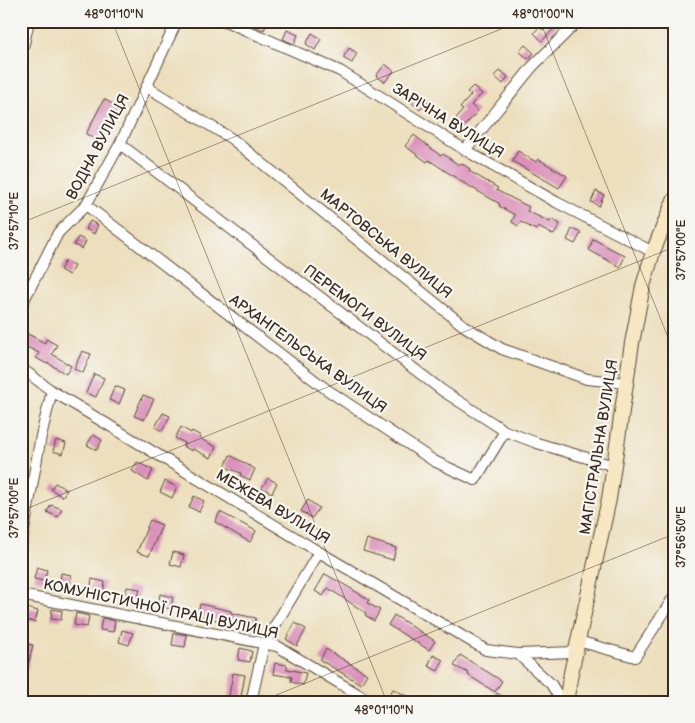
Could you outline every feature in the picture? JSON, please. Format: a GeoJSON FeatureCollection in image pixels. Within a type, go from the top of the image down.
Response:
{"type":"FeatureCollection","features":[{"type":"Feature","properties":{"kind":"main road","name":"МАГІСТРАЛЬНА ВУЛИЦЯ"},"geometry":{"type":"LineString","coordinates":[[564,702],[609,499],[632,343],[643,286],[654,252],[670,223],[674,200]]}},
{"type":"Feature","properties":{"kind":"street"},"geometry":{"type":"LineString","coordinates":[[23,48],[29,21]]}},
{"type":"Feature","properties":{"kind":"street","name":"ВОДНА ВУЛИЦЯ"},"geometry":{"type":"LineString","coordinates":[[21,306],[58,233],[86,205],[120,144],[177,21]]}},
{"type":"Feature","properties":{"kind":"street","name":"ЗАРІЧНА ВУЛИЦЯ"},"geometry":{"type":"LineString","coordinates":[[225,21],[340,71],[465,150],[556,202],[654,252]]}},
{"type":"Feature","properties":{"kind":"street"},"geometry":{"type":"LineString","coordinates":[[465,150],[532,66],[578,21]]}},
{"type":"Feature","properties":{"kind":"street","name":"МАРТОВСЬКА ВУЛИЦЯ"},"geometry":{"type":"LineString","coordinates":[[146,87],[232,139],[464,326],[502,349],[587,378],[626,383]]}},
{"type":"Feature","properties":{"kind":"street","name":"ПЕРЕМОГИ ВУЛИЦЯ"},"geometry":{"type":"LineString","coordinates":[[120,144],[443,391],[504,431],[537,444],[614,466]]}},
{"type":"Feature","properties":{"kind":"street","name":"АРХАНГЕЛЬСЬКА ВУЛИЦЯ"},"geometry":{"type":"LineString","coordinates":[[86,205],[326,388],[434,461],[476,480],[504,431]]}},
{"type":"Feature","properties":{"kind":"street","name":"МЕЖЕВА ВУЛИЦЯ"},"geometry":{"type":"LineString","coordinates":[[21,368],[52,391],[486,650],[518,654],[576,647],[635,656],[674,597]]}},
{"type":"Feature","properties":{"kind":"street"},"geometry":{"type":"LineString","coordinates":[[21,547],[41,436],[52,391]]}},
{"type":"Feature","properties":{"kind":"street"},"geometry":{"type":"LineString","coordinates":[[251,702],[264,644],[319,552]]}},
{"type":"Feature","properties":{"kind":"street","name":"КОМУНІСТИЧНОЇ ПРАЦІ ВУЛИЦЯ"},"geometry":{"type":"LineString","coordinates":[[21,595],[277,646],[371,702]]}},
{"type":"Feature","properties":{"kind":"street"},"geometry":{"type":"LineString","coordinates":[[518,654],[552,684],[564,702]]}},
{"type":"Feature","properties":{"kind":"building"},"geometry":{"type":"Polygon","coordinates":[[[255,21],[268,21],[264,30],[253,26],[255,21]]]}},
{"type":"Feature","properties":{"kind":"building"},"geometry":{"type":"Polygon","coordinates":[[[552,21],[559,23],[542,41],[534,33],[539,27],[543,30],[552,21]]]}},
{"type":"Feature","properties":{"kind":"building"},"geometry":{"type":"Polygon","coordinates":[[[664,21],[674,21],[674,30],[663,29],[664,21]]]}},
{"type":"Feature","properties":{"kind":"building"},"geometry":{"type":"Polygon","coordinates":[[[287,30],[298,35],[294,44],[283,39],[287,30]]]}},
{"type":"Feature","properties":{"kind":"building"},"geometry":{"type":"Polygon","coordinates":[[[312,33],[321,39],[315,50],[306,44],[312,33]]]}},
{"type":"Feature","properties":{"kind":"building"},"geometry":{"type":"Polygon","coordinates":[[[525,45],[534,53],[528,59],[519,51],[525,45]]]}},
{"type":"Feature","properties":{"kind":"building"},"geometry":{"type":"Polygon","coordinates":[[[349,48],[357,53],[352,63],[343,58],[349,48]]]}},
{"type":"Feature","properties":{"kind":"building"},"geometry":{"type":"Polygon","coordinates":[[[385,64],[394,71],[385,82],[376,76],[385,64]]]}},
{"type":"Feature","properties":{"kind":"building"},"geometry":{"type":"Polygon","coordinates":[[[500,70],[508,77],[503,84],[494,76],[500,70]]]}},
{"type":"Feature","properties":{"kind":"building"},"geometry":{"type":"Polygon","coordinates":[[[473,86],[482,94],[471,105],[478,111],[460,131],[451,124],[463,110],[460,108],[471,95],[467,92],[473,86]]]}},
{"type":"Feature","properties":{"kind":"building"},"geometry":{"type":"Polygon","coordinates":[[[418,92],[428,101],[420,110],[410,101],[418,92]]]}},
{"type":"Feature","properties":{"kind":"building"},"geometry":{"type":"Polygon","coordinates":[[[104,99],[118,107],[100,142],[86,134],[104,99]]]}},
{"type":"Feature","properties":{"kind":"building"},"geometry":{"type":"Polygon","coordinates":[[[414,135],[441,156],[443,154],[459,165],[461,163],[470,169],[469,171],[498,188],[496,190],[529,207],[527,211],[550,222],[551,219],[560,224],[554,235],[538,227],[536,230],[521,222],[518,226],[512,222],[515,215],[499,206],[500,204],[429,160],[427,162],[405,146],[414,135]]]}},
{"type":"Feature","properties":{"kind":"building"},"geometry":{"type":"Polygon","coordinates":[[[518,151],[536,162],[538,159],[567,176],[559,188],[512,161],[518,151]]]}},
{"type":"Feature","properties":{"kind":"building"},"geometry":{"type":"Polygon","coordinates":[[[596,191],[604,195],[599,206],[591,202],[596,191]]]}},
{"type":"Feature","properties":{"kind":"building"},"geometry":{"type":"Polygon","coordinates":[[[90,221],[98,225],[94,234],[86,229],[90,221]]]}},
{"type":"Feature","properties":{"kind":"building"},"geometry":{"type":"Polygon","coordinates":[[[572,229],[581,233],[575,244],[567,240],[572,229]]]}},
{"type":"Feature","properties":{"kind":"building"},"geometry":{"type":"Polygon","coordinates":[[[78,237],[86,241],[82,249],[74,245],[78,237]]]}},
{"type":"Feature","properties":{"kind":"building"},"geometry":{"type":"Polygon","coordinates":[[[593,239],[625,256],[620,267],[589,250],[593,239]]]}},
{"type":"Feature","properties":{"kind":"building"},"geometry":{"type":"Polygon","coordinates":[[[65,261],[74,266],[69,275],[60,270],[65,261]]]}},
{"type":"Feature","properties":{"kind":"building"},"geometry":{"type":"Polygon","coordinates":[[[26,333],[45,343],[46,339],[57,345],[52,354],[71,366],[66,374],[36,358],[39,353],[21,344],[26,333]]]}},
{"type":"Feature","properties":{"kind":"building"},"geometry":{"type":"Polygon","coordinates":[[[82,351],[91,354],[83,373],[74,369],[82,351]]]}},
{"type":"Feature","properties":{"kind":"building"},"geometry":{"type":"Polygon","coordinates":[[[94,374],[104,378],[96,397],[86,393],[94,374]]]}},
{"type":"Feature","properties":{"kind":"building"},"geometry":{"type":"Polygon","coordinates":[[[115,386],[125,390],[119,404],[109,400],[115,386]]]}},
{"type":"Feature","properties":{"kind":"building"},"geometry":{"type":"Polygon","coordinates":[[[143,395],[154,399],[144,420],[134,416],[143,395]]]}},
{"type":"Feature","properties":{"kind":"building"},"geometry":{"type":"Polygon","coordinates":[[[163,413],[170,416],[162,431],[155,427],[163,413]]]}},
{"type":"Feature","properties":{"kind":"building"},"geometry":{"type":"Polygon","coordinates":[[[181,427],[201,436],[199,438],[216,447],[211,458],[183,446],[185,443],[175,438],[181,427]]]}},
{"type":"Feature","properties":{"kind":"building"},"geometry":{"type":"Polygon","coordinates":[[[93,435],[102,440],[97,450],[87,445],[93,435]]]}},
{"type":"Feature","properties":{"kind":"building"},"geometry":{"type":"Polygon","coordinates":[[[56,440],[66,443],[63,454],[53,451],[56,440]]]}},
{"type":"Feature","properties":{"kind":"building"},"geometry":{"type":"Polygon","coordinates":[[[230,455],[255,469],[250,480],[240,475],[241,473],[225,467],[230,455]]]}},
{"type":"Feature","properties":{"kind":"building"},"geometry":{"type":"Polygon","coordinates":[[[137,462],[153,470],[148,481],[132,471],[137,462]]]}},
{"type":"Feature","properties":{"kind":"building"},"geometry":{"type":"Polygon","coordinates":[[[268,478],[277,483],[272,493],[262,488],[268,478]]]}},
{"type":"Feature","properties":{"kind":"building"},"geometry":{"type":"Polygon","coordinates":[[[165,481],[177,487],[172,498],[160,492],[165,481]]]}},
{"type":"Feature","properties":{"kind":"building"},"geometry":{"type":"Polygon","coordinates":[[[55,483],[67,490],[62,497],[51,489],[55,483]]]}},
{"type":"Feature","properties":{"kind":"building"},"geometry":{"type":"Polygon","coordinates":[[[194,496],[204,501],[199,512],[189,507],[194,496]]]}},
{"type":"Feature","properties":{"kind":"building"},"geometry":{"type":"Polygon","coordinates":[[[308,500],[319,508],[312,518],[301,511],[308,500]]]}},
{"type":"Feature","properties":{"kind":"building"},"geometry":{"type":"Polygon","coordinates":[[[51,505],[62,509],[58,517],[47,512],[51,505]]]}},
{"type":"Feature","properties":{"kind":"building"},"geometry":{"type":"Polygon","coordinates":[[[220,512],[256,531],[250,542],[215,522],[220,512]]]}},
{"type":"Feature","properties":{"kind":"building"},"geometry":{"type":"Polygon","coordinates":[[[150,520],[162,525],[149,556],[137,552],[150,520]]]}},
{"type":"Feature","properties":{"kind":"building"},"geometry":{"type":"Polygon","coordinates":[[[367,539],[396,548],[393,560],[363,551],[367,539]]]}},
{"type":"Feature","properties":{"kind":"building"},"geometry":{"type":"Polygon","coordinates":[[[173,552],[184,555],[181,567],[170,564],[173,552]]]}},
{"type":"Feature","properties":{"kind":"building"},"geometry":{"type":"Polygon","coordinates":[[[37,567],[47,570],[44,581],[34,579],[37,567]]]}},
{"type":"Feature","properties":{"kind":"building"},"geometry":{"type":"Polygon","coordinates":[[[61,573],[71,575],[70,584],[60,583],[61,573]]]}},
{"type":"Feature","properties":{"kind":"building"},"geometry":{"type":"Polygon","coordinates":[[[325,574],[369,600],[367,603],[380,610],[374,621],[365,615],[366,613],[328,588],[323,596],[315,591],[325,574]]]}},
{"type":"Feature","properties":{"kind":"building"},"geometry":{"type":"Polygon","coordinates":[[[92,579],[105,582],[103,594],[90,591],[92,579]]]}},
{"type":"Feature","properties":{"kind":"building"},"geometry":{"type":"Polygon","coordinates":[[[127,587],[140,589],[137,601],[125,599],[127,587]]]}},
{"type":"Feature","properties":{"kind":"building"},"geometry":{"type":"Polygon","coordinates":[[[160,594],[173,597],[171,609],[158,606],[160,594]]]}},
{"type":"Feature","properties":{"kind":"building"},"geometry":{"type":"Polygon","coordinates":[[[200,604],[256,618],[254,630],[241,628],[242,625],[197,616],[200,604]]]}},
{"type":"Feature","properties":{"kind":"building"},"geometry":{"type":"Polygon","coordinates":[[[27,608],[38,611],[35,622],[24,620],[27,608]]]}},
{"type":"Feature","properties":{"kind":"building"},"geometry":{"type":"Polygon","coordinates":[[[52,609],[62,611],[61,620],[51,619],[52,609]]]}},
{"type":"Feature","properties":{"kind":"building"},"geometry":{"type":"Polygon","coordinates":[[[76,613],[89,616],[87,627],[74,625],[76,613]]]}},
{"type":"Feature","properties":{"kind":"building"},"geometry":{"type":"Polygon","coordinates":[[[394,615],[435,641],[429,650],[388,625],[394,615]]]}},
{"type":"Feature","properties":{"kind":"building"},"geometry":{"type":"Polygon","coordinates":[[[102,618],[115,621],[113,632],[100,630],[102,618]]]}},
{"type":"Feature","properties":{"kind":"building"},"geometry":{"type":"Polygon","coordinates":[[[295,623],[306,629],[297,646],[286,639],[295,623]]]}},
{"type":"Feature","properties":{"kind":"building"},"geometry":{"type":"Polygon","coordinates":[[[122,630],[133,633],[129,645],[119,642],[122,630]]]}},
{"type":"Feature","properties":{"kind":"building"},"geometry":{"type":"Polygon","coordinates":[[[174,633],[187,635],[185,647],[172,645],[174,633]]]}},
{"type":"Feature","properties":{"kind":"building"},"geometry":{"type":"Polygon","coordinates":[[[21,643],[33,645],[25,678],[21,677],[21,643]]]}},
{"type":"Feature","properties":{"kind":"building"},"geometry":{"type":"Polygon","coordinates":[[[240,648],[252,651],[250,662],[238,660],[240,648]]]}},
{"type":"Feature","properties":{"kind":"building"},"geometry":{"type":"Polygon","coordinates":[[[326,649],[367,674],[361,684],[320,660],[326,649]]]}},
{"type":"Feature","properties":{"kind":"building"},"geometry":{"type":"Polygon","coordinates":[[[433,655],[443,660],[438,671],[428,666],[433,655]]]}},
{"type":"Feature","properties":{"kind":"building"},"geometry":{"type":"Polygon","coordinates":[[[460,655],[502,681],[495,692],[468,675],[469,673],[454,666],[460,655]]]}},
{"type":"Feature","properties":{"kind":"building"},"geometry":{"type":"Polygon","coordinates":[[[275,663],[287,665],[287,669],[306,673],[303,685],[291,682],[292,677],[273,674],[275,663]]]}},
{"type":"Feature","properties":{"kind":"building"},"geometry":{"type":"Polygon","coordinates":[[[233,673],[245,675],[240,702],[228,702],[233,673]]]}},
{"type":"Feature","properties":{"kind":"building"},"geometry":{"type":"Polygon","coordinates":[[[393,689],[405,695],[413,702],[391,702],[387,699],[393,689]]]}},
{"type":"Feature","properties":{"kind":"building"},"geometry":{"type":"Polygon","coordinates":[[[497,693],[512,702],[492,702],[497,693]]]}}]}
